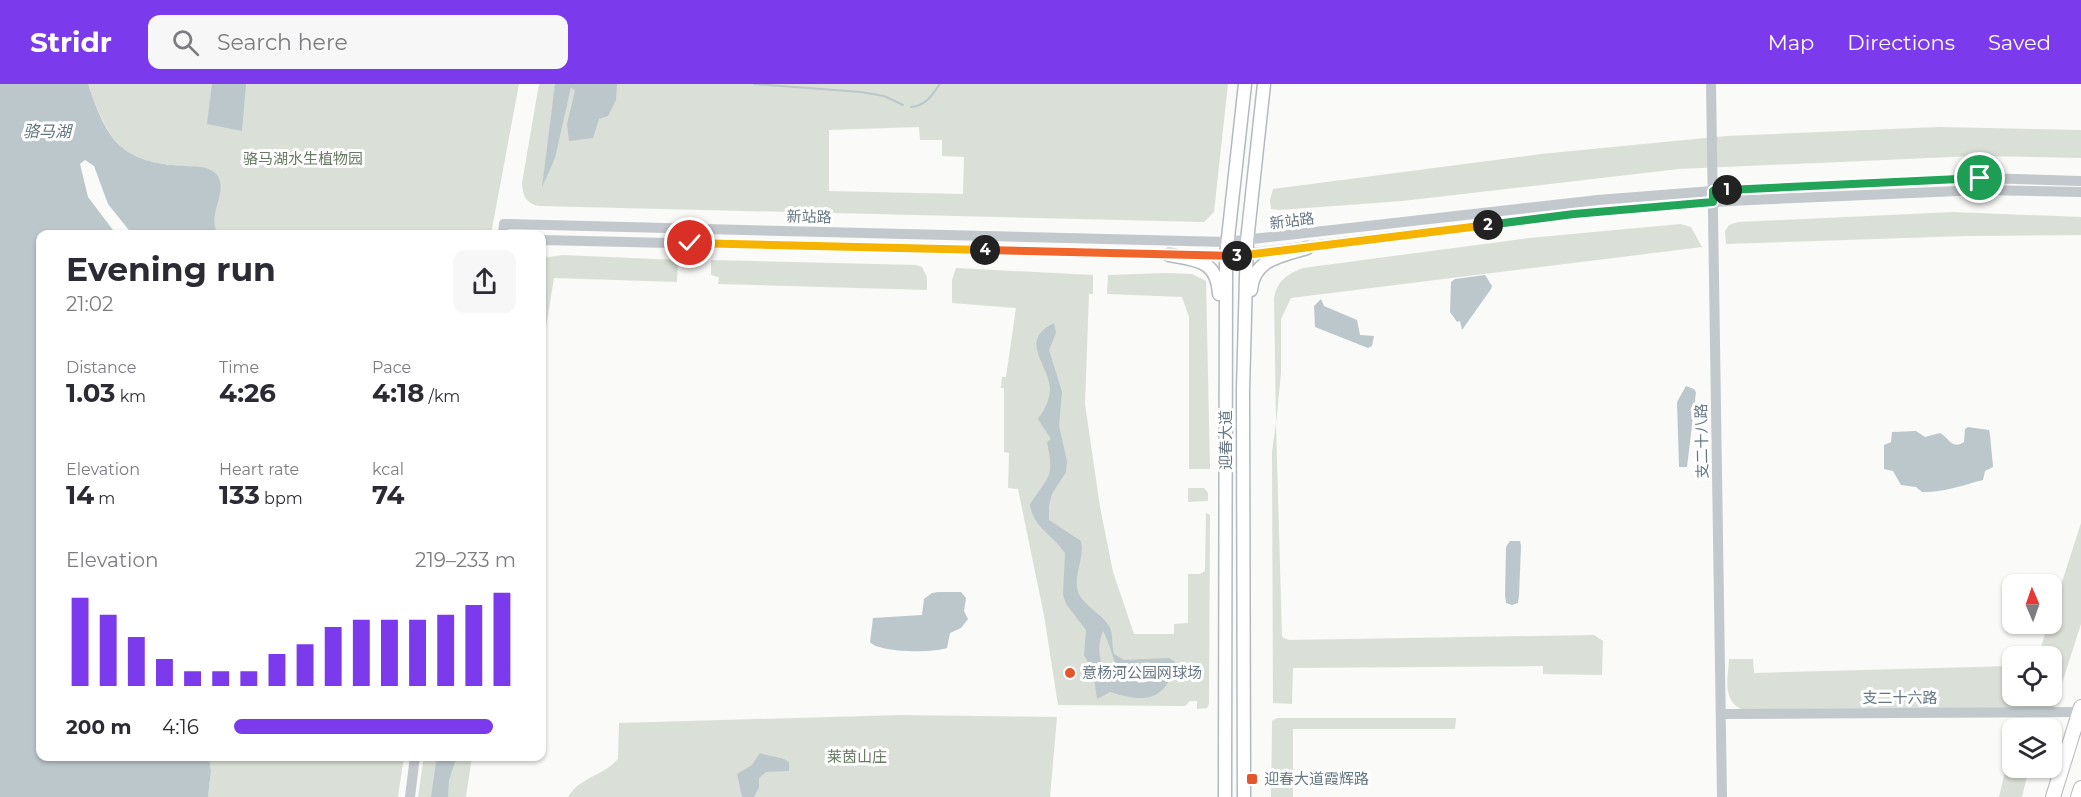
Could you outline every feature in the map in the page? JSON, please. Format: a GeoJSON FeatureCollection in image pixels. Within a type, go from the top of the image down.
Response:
{"type":"FeatureCollection","features":[{"type":"Feature","properties":{"kind":"highway"},"geometry":{"type":"LineString","coordinates":[[2053,797],[2080,709]]}},
{"type":"Feature","properties":{"kind":"highway"},"geometry":{"type":"LineString","coordinates":[[2078,797],[2081,788]]}},
{"type":"Feature","properties":{"kind":"main road","name":"迎春大道"},"geometry":{"type":"LineString","coordinates":[[1225,797],[1226,242],[1245,84]]}},
{"type":"Feature","properties":{"kind":"main road","name":"迎春大道"},"geometry":{"type":"LineString","coordinates":[[1244,797],[1243,390],[1246,255],[1264,84]]}},
{"type":"Feature","properties":{"kind":"main road"},"geometry":{"type":"LineString","coordinates":[[1243,390],[1252,280],[1256,270],[1275,257],[1307,248]]}},
{"type":"Feature","properties":{"kind":"main road"},"geometry":{"type":"LineString","coordinates":[[1169,255],[1201,260],[1209,266],[1219,282],[1226,403]]}},
{"type":"Feature","properties":{"kind":"main road"},"geometry":{"type":"LineString","coordinates":[[1226,321],[1245,321]]}},
{"type":"Feature","properties":{"kind":"street","name":"支二十八路"},"geometry":{"type":"LineString","coordinates":[[1711,84],[1722,797]]}},
{"type":"Feature","properties":{"kind":"street","name":"新站路"},"geometry":{"type":"LineString","coordinates":[[546,240],[1226,256],[1307,248],[1713,196],[1980,178],[2081,181]]}},
{"type":"Feature","properties":{"kind":"street","name":"新站路"},"geometry":{"type":"LineString","coordinates":[[504,229],[1226,242],[1598,200],[1982,190],[2081,192]]}},
{"type":"Feature","properties":{"kind":"street","name":"支二十六路"},"geometry":{"type":"LineString","coordinates":[[1721,714],[2080,709]]}},
{"type":"Feature","properties":{"kind":"street"},"geometry":{"type":"LineString","coordinates":[[410,797],[414,761]]}},
{"type":"Feature","properties":{"kind":"green space","name":"骆马湖水生植物园"},"geometry":{"type":"Polygon","coordinates":[[[88,84],[519,84],[492,230],[217,230],[214,218],[220,190],[207,168],[160,163],[129,153],[117,143],[107,129],[88,84]]]}},
{"type":"Feature","properties":{"kind":"green space"},"geometry":{"type":"Polygon","coordinates":[[[539,84],[1228,84],[1214,212],[1204,222],[539,206],[526,199],[522,183],[539,84]],[[919,127],[829,130],[829,191],[963,194],[964,157],[942,156],[942,140],[920,140],[919,127]]]}},
{"type":"Feature","properties":{"kind":"green space"},"geometry":{"type":"Polygon","coordinates":[[[1939,127],[2081,130],[2081,158],[1974,156],[1679,169],[1402,201],[1271,209],[1270,200],[1273,189],[1541,154],[1726,136],[1939,127]]]}},
{"type":"Feature","properties":{"kind":"green space"},"geometry":{"type":"Polygon","coordinates":[[[1953,212],[2081,217],[2081,235],[1966,236],[1726,244],[1725,231],[1729,225],[1738,222],[1953,212]]]}},
{"type":"Feature","properties":{"kind":"green space"},"geometry":{"type":"Polygon","coordinates":[[[1680,224],[1691,227],[1702,247],[1291,298],[1281,319],[1281,373],[1276,424],[1282,637],[1289,640],[1594,635],[1603,641],[1602,675],[1543,674],[1543,666],[1293,668],[1292,704],[1273,703],[1272,452],[1276,423],[1274,298],[1280,282],[1303,268],[1529,238],[1680,224]]]}},
{"type":"Feature","properties":{"kind":"green space"},"geometry":{"type":"Polygon","coordinates":[[[563,255],[678,260],[677,282],[554,278],[546,327],[546,257],[563,255]]]}},
{"type":"Feature","properties":{"kind":"green space"},"geometry":{"type":"Polygon","coordinates":[[[711,260],[916,265],[922,267],[927,277],[927,290],[718,284],[719,277],[711,275],[711,260]]]}},
{"type":"Feature","properties":{"kind":"green space"},"geometry":{"type":"Polygon","coordinates":[[[956,268],[1093,275],[1093,294],[1089,294],[1085,404],[1100,507],[1113,572],[1134,634],[1174,634],[1174,624],[1188,623],[1188,574],[1200,574],[1205,571],[1206,513],[1210,515],[1209,704],[1207,708],[1197,709],[1197,701],[1190,701],[1185,706],[1058,705],[1044,615],[1018,489],[1008,488],[1009,453],[1004,452],[1004,388],[1001,388],[1002,377],[1006,377],[1016,308],[952,303],[952,280],[956,268]]]}},
{"type":"Feature","properties":{"kind":"green space"},"geometry":{"type":"Polygon","coordinates":[[[1192,274],[1206,281],[1210,469],[1189,469],[1189,317],[1182,297],[1107,294],[1108,275],[1192,274]]]}},
{"type":"Feature","properties":{"kind":"green space"},"geometry":{"type":"Polygon","coordinates":[[[1188,488],[1204,488],[1208,493],[1208,501],[1188,502],[1188,488]]]}},
{"type":"Feature","properties":{"kind":"green space"},"geometry":{"type":"Polygon","coordinates":[[[2081,523],[2081,624],[2062,683],[2062,646],[2041,646],[2045,634],[2062,634],[2062,582],[2081,523]]]}},
{"type":"Feature","properties":{"kind":"green space"},"geometry":{"type":"Polygon","coordinates":[[[1729,659],[1753,659],[1754,673],[2002,666],[2002,706],[2055,706],[2054,708],[1741,709],[1731,700],[1729,694],[1727,680],[1729,659]]]}},
{"type":"Feature","properties":{"kind":"green space","name":"莱茵山庄"},"geometry":{"type":"Polygon","coordinates":[[[900,715],[1057,717],[1050,797],[568,797],[579,785],[618,759],[619,723],[900,715]]]}},
{"type":"Feature","properties":{"kind":"green space"},"geometry":{"type":"Polygon","coordinates":[[[1277,718],[1456,718],[1455,729],[1293,729],[1293,797],[1271,797],[1272,721],[1277,718]]]}},
{"type":"Feature","properties":{"kind":"green space"},"geometry":{"type":"Polygon","coordinates":[[[210,761],[403,761],[398,797],[208,797],[210,761]]]}},
{"type":"Feature","properties":{"kind":"green space"},"geometry":{"type":"Polygon","coordinates":[[[423,761],[471,761],[466,797],[418,797],[423,761]]]}},
{"type":"Feature","properties":{"kind":"green space"},"geometry":{"type":"Polygon","coordinates":[[[2003,778],[2027,778],[2022,797],[1999,797],[2003,778]]]}},
{"type":"Feature","properties":{"kind":"water","name":"骆马湖"},"geometry":{"type":"Polygon","coordinates":[[[0,84],[88,84],[102,121],[110,134],[131,154],[162,164],[212,170],[221,186],[214,219],[217,230],[129,230],[108,204],[94,166],[85,160],[80,164],[88,197],[113,230],[36,230],[36,761],[210,761],[208,797],[0,797],[0,84]]]}},
{"type":"Feature","properties":{"kind":"water"},"geometry":{"type":"Polygon","coordinates":[[[212,84],[246,84],[242,131],[207,124],[212,84]]]}},
{"type":"Feature","properties":{"kind":"water"},"geometry":{"type":"Polygon","coordinates":[[[555,84],[617,84],[616,100],[608,116],[599,119],[593,138],[569,141],[567,124],[575,91],[571,87],[555,158],[542,187],[555,84]]]}},
{"type":"Feature","properties":{"kind":"water"},"geometry":{"type":"Polygon","coordinates":[[[1485,275],[1492,286],[1491,289],[1462,330],[1460,321],[1457,322],[1450,312],[1451,282],[1455,279],[1485,275]]]}},
{"type":"Feature","properties":{"kind":"water"},"geometry":{"type":"Polygon","coordinates":[[[1321,299],[1324,306],[1357,320],[1360,335],[1374,336],[1372,346],[1368,348],[1315,327],[1314,306],[1321,299]]]}},
{"type":"Feature","properties":{"kind":"water"},"geometry":{"type":"Polygon","coordinates":[[[1054,323],[1056,333],[1049,350],[1062,392],[1059,426],[1067,461],[1066,472],[1052,494],[1049,520],[1081,541],[1078,592],[1080,597],[1109,626],[1114,654],[1124,660],[1169,658],[1175,662],[1166,685],[1152,696],[1133,698],[1110,692],[1097,699],[1093,671],[1084,655],[1086,630],[1066,604],[1063,595],[1065,553],[1039,525],[1032,513],[1030,505],[1050,471],[1047,442],[1051,439],[1038,419],[1047,404],[1050,392],[1036,345],[1043,330],[1054,323]],[[1103,631],[1099,649],[1102,666],[1106,678],[1117,680],[1119,678],[1117,669],[1103,631]],[[1149,662],[1126,664],[1123,668],[1132,681],[1143,683],[1154,679],[1154,672],[1157,668],[1149,662]]]}},
{"type":"Feature","properties":{"kind":"water"},"geometry":{"type":"Polygon","coordinates":[[[1686,386],[1696,392],[1687,467],[1679,467],[1677,402],[1686,386]]]}},
{"type":"Feature","properties":{"kind":"water"},"geometry":{"type":"Polygon","coordinates":[[[1968,427],[1989,430],[1993,467],[1985,471],[1983,480],[1945,490],[1922,492],[1916,487],[1901,485],[1893,471],[1884,469],[1884,445],[1891,442],[1892,432],[1916,431],[1925,437],[1940,433],[1956,445],[1964,442],[1965,429],[1968,427]]]}},
{"type":"Feature","properties":{"kind":"water"},"geometry":{"type":"Polygon","coordinates":[[[1510,541],[1520,541],[1521,546],[1518,603],[1512,605],[1506,603],[1505,596],[1506,547],[1510,541]]]}},
{"type":"Feature","properties":{"kind":"water"},"geometry":{"type":"Polygon","coordinates":[[[938,592],[961,592],[966,598],[964,611],[968,619],[961,628],[950,633],[947,648],[907,651],[875,646],[870,642],[873,618],[922,615],[924,599],[938,592]]]}},
{"type":"Feature","properties":{"kind":"water"},"geometry":{"type":"Polygon","coordinates":[[[760,753],[789,762],[789,771],[766,772],[759,778],[759,787],[754,797],[742,797],[737,774],[752,765],[760,753]]]}},
{"type":"Feature","properties":{"kind":"water"},"geometry":{"type":"Polygon","coordinates":[[[436,761],[455,761],[449,780],[448,797],[431,797],[436,761]]]}},
{"type":"Feature","properties":{"kind":"waterway"},"geometry":{"type":"LineString","coordinates":[[754,84],[861,92],[884,96],[903,105]]}},
{"type":"Feature","properties":{"kind":"waterway"},"geometry":{"type":"LineString","coordinates":[[911,107],[925,102],[940,84]]}},
{"type":"Feature","properties":{"kind":"place","name":"意杨河公园网球场"},"geometry":{"type":"Point","coordinates":[1070,673]}},
{"type":"Feature","properties":{"kind":"place","name":"迎春大道霞辉路"},"geometry":{"type":"Point","coordinates":[1252,779]}},
{"type":"Feature","properties":{"kind":"route"},"geometry":{"type":"LineString","coordinates":[[690,243],[1246,255],[1574,214],[1713,202],[1713,191],[1980,178]]}}]}
